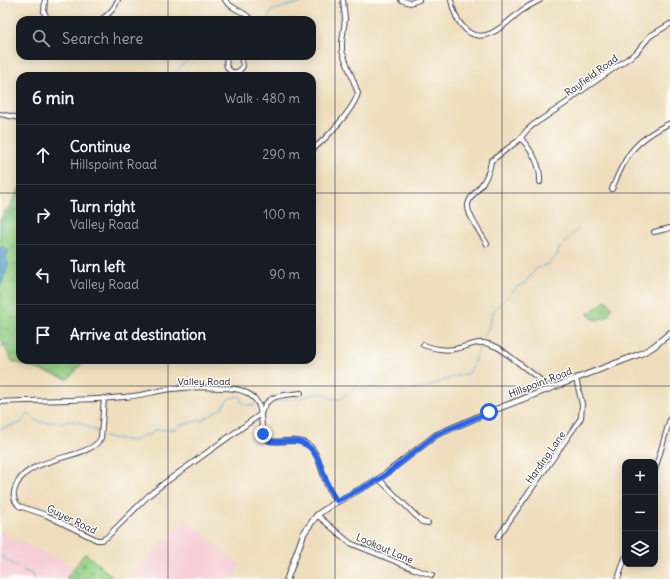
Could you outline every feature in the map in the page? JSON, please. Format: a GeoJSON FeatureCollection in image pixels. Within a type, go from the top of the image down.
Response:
{"type":"FeatureCollection","features":[{"type":"Feature","properties":{"kind":"street"},"geometry":{"type":"LineString","coordinates":[[45,0],[44,12],[46,16]]}},
{"type":"Feature","properties":{"kind":"street"},"geometry":{"type":"LineString","coordinates":[[106,16],[110,13],[118,0]]}},
{"type":"Feature","properties":{"kind":"street"},"geometry":{"type":"LineString","coordinates":[[225,0],[233,8],[249,16]]}},
{"type":"Feature","properties":{"kind":"street"},"geometry":{"type":"LineString","coordinates":[[316,147],[329,136],[353,104],[358,93],[342,51],[345,10],[342,0]]}},
{"type":"Feature","properties":{"kind":"street"},"geometry":{"type":"LineString","coordinates":[[401,0],[410,3],[419,0]]}},
{"type":"Feature","properties":{"kind":"street"},"geometry":{"type":"LineString","coordinates":[[451,0],[455,14],[462,26],[470,33],[478,35],[486,35],[493,32],[525,8],[540,0]]}},
{"type":"Feature","properties":{"kind":"street","name":"Rayfield Road"},"geometry":{"type":"LineString","coordinates":[[487,244],[467,205],[468,201],[483,183],[488,174],[491,161],[521,138],[533,125],[636,53],[650,36],[670,24]]}},
{"type":"Feature","properties":{"kind":"street"},"geometry":{"type":"LineString","coordinates":[[226,60],[226,66],[230,71],[234,72],[240,71],[243,66],[242,60]]}},
{"type":"Feature","properties":{"kind":"street"},"geometry":{"type":"LineString","coordinates":[[0,114],[16,117]]}},
{"type":"Feature","properties":{"kind":"street"},"geometry":{"type":"LineString","coordinates":[[612,189],[629,153],[648,135],[670,123]]}},
{"type":"Feature","properties":{"kind":"street"},"geometry":{"type":"LineString","coordinates":[[521,138],[538,164],[540,171],[540,182]]}},
{"type":"Feature","properties":{"kind":"street"},"geometry":{"type":"LineString","coordinates":[[654,232],[670,228]]}},
{"type":"Feature","properties":{"kind":"street","name":"Hillspoint Road"},"geometry":{"type":"LineString","coordinates":[[287,579],[304,533],[317,515],[337,501],[380,479],[424,443],[439,433],[645,351],[656,345],[670,333]]}},
{"type":"Feature","properties":{"kind":"street"},"geometry":{"type":"LineString","coordinates":[[423,346],[454,349],[474,343],[490,343],[499,348],[551,388]]}},
{"type":"Feature","properties":{"kind":"street","name":"Harding Lane"},"geometry":{"type":"LineString","coordinates":[[498,537],[581,418],[582,404],[576,379]]}},
{"type":"Feature","properties":{"kind":"street","name":"Valley Road"},"geometry":{"type":"LineString","coordinates":[[0,402],[132,396],[186,388],[216,388],[244,391],[256,400],[259,405],[263,434],[267,440],[273,442],[288,440],[296,441],[306,444],[312,449],[318,458],[330,492],[337,501]]}},
{"type":"Feature","properties":{"kind":"street"},"geometry":{"type":"LineString","coordinates":[[261,414],[263,406],[270,398],[301,393]]}},
{"type":"Feature","properties":{"kind":"street","name":"Guyer Road"},"geometry":{"type":"LineString","coordinates":[[104,398],[100,438],[98,443],[95,446],[83,451],[34,468],[19,480],[14,495],[16,503],[19,506],[46,515],[97,540],[102,540],[107,537],[148,496],[163,484],[261,414]]}},
{"type":"Feature","properties":{"kind":"street"},"geometry":{"type":"LineString","coordinates":[[658,460],[670,419]]}},
{"type":"Feature","properties":{"kind":"street"},"geometry":{"type":"LineString","coordinates":[[380,479],[422,522],[428,523]]}},
{"type":"Feature","properties":{"kind":"street","name":"Lookout Lane"},"geometry":{"type":"LineString","coordinates":[[317,515],[350,543],[432,575]]}},
{"type":"Feature","properties":{"kind":"street"},"geometry":{"type":"LineString","coordinates":[[618,579],[622,567]]}},
{"type":"Feature","properties":{"kind":"shaded area"},"geometry":{"type":"Polygon","coordinates":[[[187,520],[241,566],[231,579],[128,579],[155,550],[187,520]]]}},
{"type":"Feature","properties":{"kind":"shaded area"},"geometry":{"type":"Polygon","coordinates":[[[0,532],[75,567],[66,579],[0,579],[0,532]]]}},
{"type":"Feature","properties":{"kind":"green space"},"geometry":{"type":"Polygon","coordinates":[[[16,195],[16,362],[12,361],[0,337],[0,219],[16,195]]]}},
{"type":"Feature","properties":{"kind":"green space"},"geometry":{"type":"Polygon","coordinates":[[[606,300],[612,307],[608,316],[598,320],[591,318],[588,314],[589,312],[591,313],[596,307],[597,308],[606,300]]]}},
{"type":"Feature","properties":{"kind":"green space"},"geometry":{"type":"Polygon","coordinates":[[[21,364],[81,364],[68,379],[21,364]]]}},
{"type":"Feature","properties":{"kind":"green space"},"geometry":{"type":"Polygon","coordinates":[[[85,553],[115,579],[66,579],[85,553]]]}},
{"type":"Feature","properties":{"kind":"water"},"geometry":{"type":"Polygon","coordinates":[[[1,246],[9,250],[6,257],[8,265],[0,285],[0,247],[1,246]]]}},
{"type":"Feature","properties":{"kind":"waterway"},"geometry":{"type":"LineString","coordinates":[[269,16],[271,11],[308,0]]}},
{"type":"Feature","properties":{"kind":"waterway"},"geometry":{"type":"LineString","coordinates":[[175,72],[188,60]]}},
{"type":"Feature","properties":{"kind":"waterway"},"geometry":{"type":"LineString","coordinates":[[0,230],[16,207]]}},
{"type":"Feature","properties":{"kind":"waterway"},"geometry":{"type":"LineString","coordinates":[[483,338],[489,327],[493,311],[517,287],[525,283],[536,269],[548,264],[557,255],[560,247],[578,229]]}},
{"type":"Feature","properties":{"kind":"waterway"},"geometry":{"type":"LineString","coordinates":[[0,347],[8,344],[16,333]]}},
{"type":"Feature","properties":{"kind":"waterway"},"geometry":{"type":"LineString","coordinates":[[271,403],[323,393],[332,399],[341,399],[355,386],[367,389],[371,387],[386,391],[421,389],[462,374],[469,374],[481,344]]}},
{"type":"Feature","properties":{"kind":"waterway"},"geometry":{"type":"LineString","coordinates":[[104,437],[134,441],[145,435],[150,435],[154,430],[176,429],[180,425],[203,420],[223,407],[228,399],[239,396],[242,398],[241,402],[247,405],[255,405]]}},
{"type":"Feature","properties":{"kind":"waterway"},"geometry":{"type":"LineString","coordinates":[[0,429],[21,423],[28,414],[30,414],[40,422],[63,423],[73,421],[81,423],[98,432]]}},
{"type":"Feature","properties":{"kind":"waterway"},"geometry":{"type":"LineString","coordinates":[[0,556],[24,571],[31,573],[34,579]]}},
{"type":"Feature","properties":{"kind":"route"},"geometry":{"type":"LineString","coordinates":[[263,434],[269,441],[296,441],[310,447],[316,455],[332,496],[337,501],[380,479],[436,435],[489,412]]}}]}
